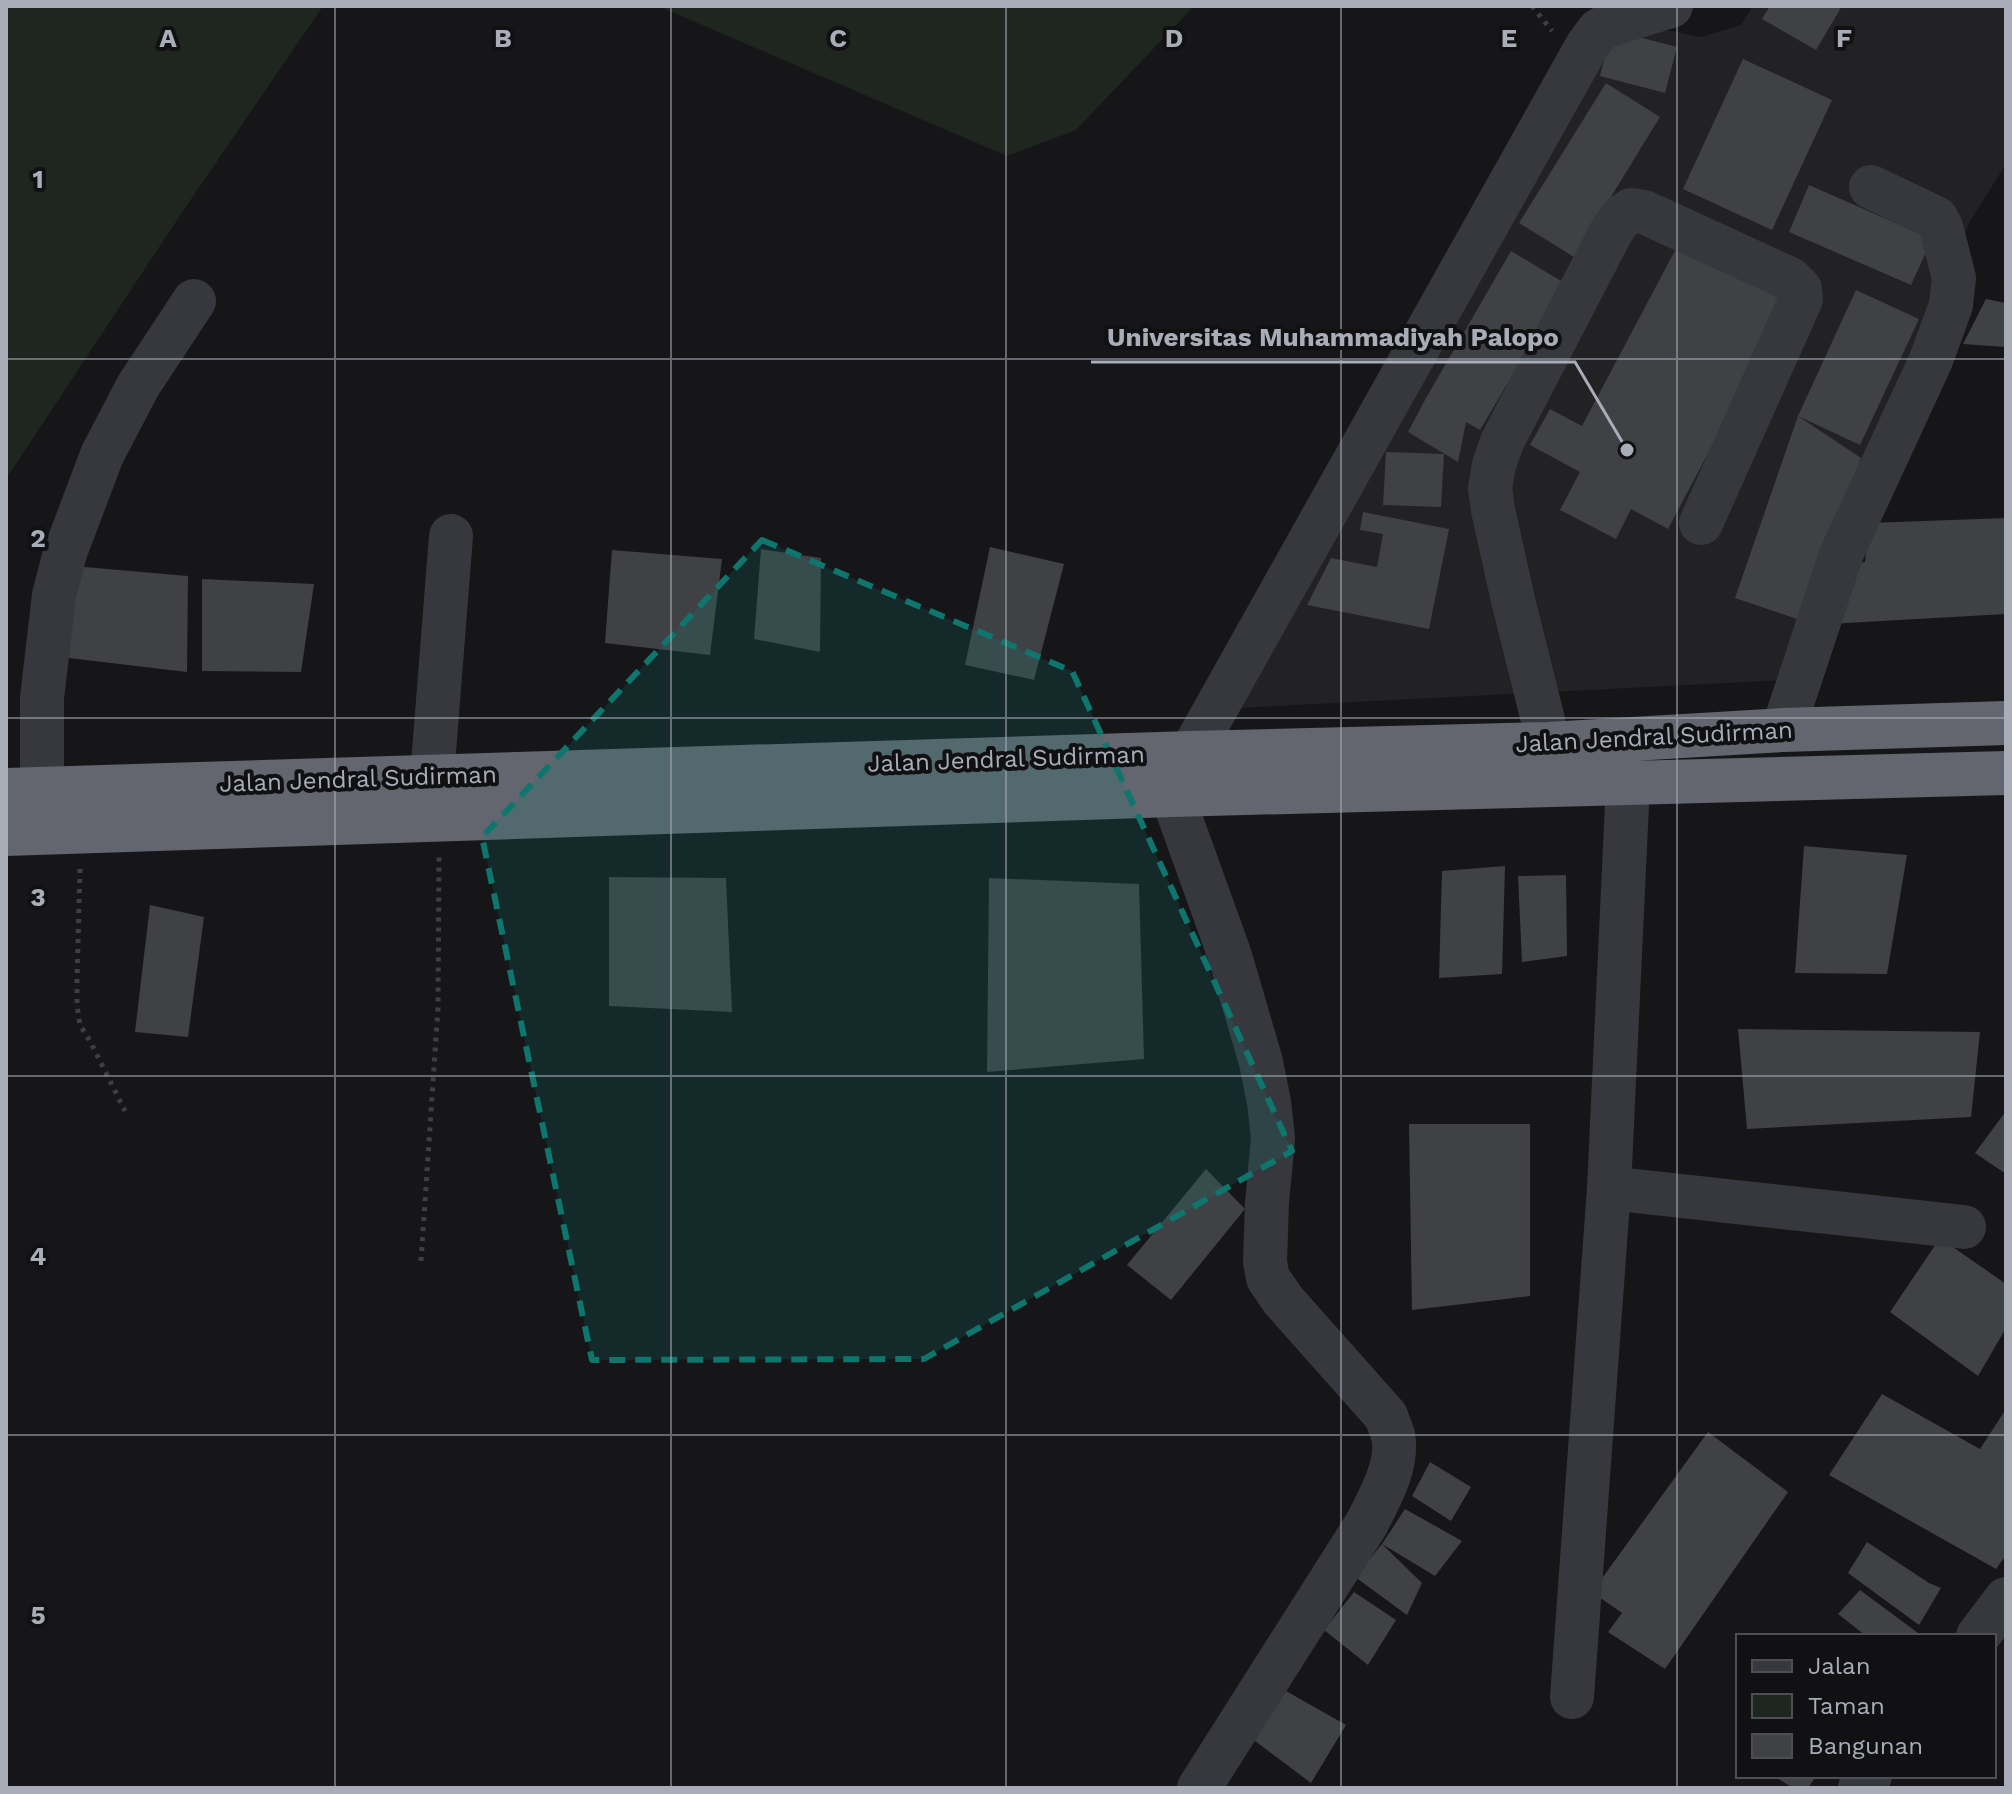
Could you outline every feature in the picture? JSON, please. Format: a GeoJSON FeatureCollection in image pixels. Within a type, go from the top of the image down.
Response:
{"type":"FeatureCollection","features":[{"type":"Feature","properties":{"kind":"highway","name":"Jalan Jendral Sudirman"},"geometry":{"type":"LineString","coordinates":[[24,789],[1549,744],[1783,730],[2006,723]]}},
{"type":"Feature","properties":{"kind":"highway","name":"Jalan Jendral Sudirman"},"geometry":{"type":"LineString","coordinates":[[6,834],[1172,795],[2006,773]]}},
{"type":"Feature","properties":{"kind":"street"},"geometry":{"type":"LineString","coordinates":[[1191,753],[1587,46],[1606,26],[1671,6]]}},
{"type":"Feature","properties":{"kind":"street"},"geometry":{"type":"LineString","coordinates":[[1783,730],[1841,555],[1931,360],[1954,294],[1954,278],[1936,218],[1871,187]]}},
{"type":"Feature","properties":{"kind":"street"},"geometry":{"type":"LineString","coordinates":[[1549,744],[1513,600],[1490,488],[1502,442],[1611,232],[1622,216],[1631,210],[1644,212],[1790,279],[1800,289],[1801,299],[1701,523]]}},
{"type":"Feature","properties":{"kind":"street"},"geometry":{"type":"LineString","coordinates":[[24,789],[43,752],[42,698],[54,595],[65,553],[102,455],[138,386],[194,301]]}},
{"type":"Feature","properties":{"kind":"street"},"geometry":{"type":"LineString","coordinates":[[432,777],[451,536]]}},
{"type":"Feature","properties":{"kind":"street"},"geometry":{"type":"LineString","coordinates":[[1572,1697],[1609,1188],[1628,783]]}},
{"type":"Feature","properties":{"kind":"street"},"geometry":{"type":"LineString","coordinates":[[1172,795],[1230,956],[1261,1062],[1269,1102],[1273,1138],[1267,1203],[1265,1262],[1268,1278],[1283,1300],[1386,1416],[1393,1436],[1394,1452],[1382,1494],[1367,1523],[1199,1788]]}},
{"type":"Feature","properties":{"kind":"street"},"geometry":{"type":"LineString","coordinates":[[1609,1188],[1964,1227]]}},
{"type":"Feature","properties":{"kind":"street"},"geometry":{"type":"LineString","coordinates":[[1980,1634],[2006,1599]]}},
{"type":"Feature","properties":{"kind":"path"},"geometry":{"type":"LineString","coordinates":[[421,1261],[438,1008],[439,820]]}},
{"type":"Feature","properties":{"kind":"path"},"geometry":{"type":"LineString","coordinates":[[77,832],[80,869],[77,1005],[80,1025],[125,1111]]}},
{"type":"Feature","properties":{"kind":"highlighted area"},"geometry":{"type":"Polygon","coordinates":[[[762,540],[1072,671],[1292,1151],[924,1359],[592,1360],[482,837],[762,540]]]}},
{"type":"Feature","properties":{"kind":"shaded area"},"geometry":{"type":"Polygon","coordinates":[[[1753,6],[2006,6],[2006,164],[1970,221],[1784,680],[1237,708],[1605,33],[1640,25],[1701,37],[1741,25],[1753,6]]]}},
{"type":"Feature","properties":{"kind":"green space"},"geometry":{"type":"Polygon","coordinates":[[[6,6],[323,6],[6,479],[6,6]]]}},
{"type":"Feature","properties":{"kind":"green space"},"geometry":{"type":"Polygon","coordinates":[[[658,6],[1194,6],[1076,130],[1007,156],[658,6]]]}},
{"type":"Feature","properties":{"kind":"building"},"geometry":{"type":"Polygon","coordinates":[[[1770,6],[1842,6],[1816,50],[1762,19],[1770,6]]]}},
{"type":"Feature","properties":{"kind":"building"},"geometry":{"type":"Polygon","coordinates":[[[1612,30],[1677,47],[1665,93],[1600,76],[1612,30]]]}},
{"type":"Feature","properties":{"kind":"building"},"geometry":{"type":"Polygon","coordinates":[[[1743,59],[1832,100],[1772,230],[1683,189],[1743,59]]]}},
{"type":"Feature","properties":{"kind":"building"},"geometry":{"type":"Polygon","coordinates":[[[1606,83],[1660,117],[1574,257],[1519,223],[1606,83]]]}},
{"type":"Feature","properties":{"kind":"building"},"geometry":{"type":"Polygon","coordinates":[[[1809,185],[1932,239],[1911,285],[1789,232],[1809,185]]]}},
{"type":"Feature","properties":{"kind":"building"},"geometry":{"type":"Polygon","coordinates":[[[1679,243],[1789,300],[1668,529],[1631,509],[1616,539],[1560,510],[1580,472],[1530,445],[1550,409],[1582,426],[1679,243]]]}},
{"type":"Feature","properties":{"kind":"building"},"geometry":{"type":"Polygon","coordinates":[[[1511,251],[1566,284],[1480,430],[1466,422],[1458,462],[1408,432],[1511,251]]]}},
{"type":"Feature","properties":{"kind":"building"},"geometry":{"type":"Polygon","coordinates":[[[1856,290],[1919,319],[1860,445],[1798,416],[1856,290]]]}},
{"type":"Feature","properties":{"kind":"building"},"geometry":{"type":"Polygon","coordinates":[[[1986,299],[2006,303],[2006,347],[1963,344],[1986,299]]]}},
{"type":"Feature","properties":{"kind":"building"},"geometry":{"type":"Polygon","coordinates":[[[1798,416],[1861,458],[1806,622],[1735,598],[1798,416]]]}},
{"type":"Feature","properties":{"kind":"building"},"geometry":{"type":"Polygon","coordinates":[[[1386,452],[1444,454],[1441,507],[1383,505],[1386,452]]]}},
{"type":"Feature","properties":{"kind":"building"},"geometry":{"type":"Polygon","coordinates":[[[1363,512],[1449,529],[1429,629],[1307,605],[1331,558],[1377,567],[1383,534],[1360,530],[1363,512]]]}},
{"type":"Feature","properties":{"kind":"building"},"geometry":{"type":"Polygon","coordinates":[[[2006,518],[2006,614],[1828,624],[1846,563],[1865,562],[1869,523],[2006,518]]]}},
{"type":"Feature","properties":{"kind":"building"},"geometry":{"type":"Polygon","coordinates":[[[990,547],[1064,564],[1034,680],[965,665],[990,547]]]}},
{"type":"Feature","properties":{"kind":"building"},"geometry":{"type":"Polygon","coordinates":[[[761,549],[821,558],[820,652],[754,639],[761,549]]]}},
{"type":"Feature","properties":{"kind":"building"},"geometry":{"type":"Polygon","coordinates":[[[612,550],[722,559],[710,655],[605,643],[612,550]]]}},
{"type":"Feature","properties":{"kind":"building"},"geometry":{"type":"Polygon","coordinates":[[[73,566],[188,576],[187,672],[69,658],[73,566]]]}},
{"type":"Feature","properties":{"kind":"building"},"geometry":{"type":"Polygon","coordinates":[[[202,579],[314,584],[301,672],[202,671],[202,579]]]}},
{"type":"Feature","properties":{"kind":"building"},"geometry":{"type":"Polygon","coordinates":[[[1804,846],[1907,855],[1887,974],[1795,973],[1804,846]]]}},
{"type":"Feature","properties":{"kind":"building"},"geometry":{"type":"Polygon","coordinates":[[[1505,866],[1502,974],[1439,978],[1442,871],[1505,866]]]}},
{"type":"Feature","properties":{"kind":"building"},"geometry":{"type":"Polygon","coordinates":[[[1566,875],[1567,956],[1522,962],[1518,876],[1566,875]]]}},
{"type":"Feature","properties":{"kind":"building"},"geometry":{"type":"Polygon","coordinates":[[[609,877],[726,878],[732,1012],[609,1006],[609,877]]]}},
{"type":"Feature","properties":{"kind":"building"},"geometry":{"type":"Polygon","coordinates":[[[989,878],[1139,884],[1144,1059],[987,1072],[989,878]]]}},
{"type":"Feature","properties":{"kind":"building"},"geometry":{"type":"Polygon","coordinates":[[[150,905],[204,917],[188,1037],[135,1032],[150,905]]]}},
{"type":"Feature","properties":{"kind":"building"},"geometry":{"type":"Polygon","coordinates":[[[1738,1029],[1980,1032],[1971,1117],[1747,1129],[1738,1029]]]}},
{"type":"Feature","properties":{"kind":"building"},"geometry":{"type":"Polygon","coordinates":[[[2006,1111],[2006,1174],[1975,1153],[2006,1111]]]}},
{"type":"Feature","properties":{"kind":"building"},"geometry":{"type":"Polygon","coordinates":[[[1409,1124],[1530,1124],[1530,1296],[1412,1310],[1409,1124]]]}},
{"type":"Feature","properties":{"kind":"building"},"geometry":{"type":"Polygon","coordinates":[[[1206,1169],[1245,1209],[1171,1300],[1127,1265],[1206,1169]]]}},
{"type":"Feature","properties":{"kind":"building"},"geometry":{"type":"Polygon","coordinates":[[[1940,1238],[2006,1284],[2006,1328],[1978,1376],[1890,1312],[1940,1238]]]}},
{"type":"Feature","properties":{"kind":"building"},"geometry":{"type":"Polygon","coordinates":[[[1882,1394],[1980,1449],[2006,1409],[2006,1555],[1996,1569],[1829,1475],[1882,1394]]]}},
{"type":"Feature","properties":{"kind":"building"},"geometry":{"type":"Polygon","coordinates":[[[1708,1432],[1788,1492],[1665,1669],[1608,1632],[1622,1613],[1592,1592],[1708,1432]]]}},
{"type":"Feature","properties":{"kind":"building"},"geometry":{"type":"Polygon","coordinates":[[[1430,1462],[1471,1487],[1451,1521],[1412,1496],[1430,1462]]]}},
{"type":"Feature","properties":{"kind":"building"},"geometry":{"type":"Polygon","coordinates":[[[1405,1509],[1462,1541],[1435,1576],[1382,1544],[1405,1509]]]}},
{"type":"Feature","properties":{"kind":"building"},"geometry":{"type":"Polygon","coordinates":[[[1867,1542],[1941,1588],[1919,1625],[1848,1573],[1867,1542]]]}},
{"type":"Feature","properties":{"kind":"building"},"geometry":{"type":"Polygon","coordinates":[[[1382,1544],[1422,1583],[1407,1615],[1355,1577],[1382,1544]]]}},
{"type":"Feature","properties":{"kind":"building"},"geometry":{"type":"Polygon","coordinates":[[[1860,1590],[1919,1634],[1863,1634],[1838,1614],[1860,1590]]]}},
{"type":"Feature","properties":{"kind":"building"},"geometry":{"type":"Polygon","coordinates":[[[1354,1592],[1396,1620],[1368,1665],[1324,1630],[1354,1592]]]}},
{"type":"Feature","properties":{"kind":"building"},"geometry":{"type":"Polygon","coordinates":[[[1286,1691],[1346,1725],[1311,1783],[1251,1738],[1286,1691]]]}},
{"type":"Feature","properties":{"kind":"building"},"geometry":{"type":"Polygon","coordinates":[[[1777,1778],[1815,1778],[1808,1788],[1793,1788],[1777,1778]]]}},
{"type":"Feature","properties":{"kind":"place","name":"Universitas Muhammadiyah Palopo"},"geometry":{"type":"Point","coordinates":[1627,450]}}]}
